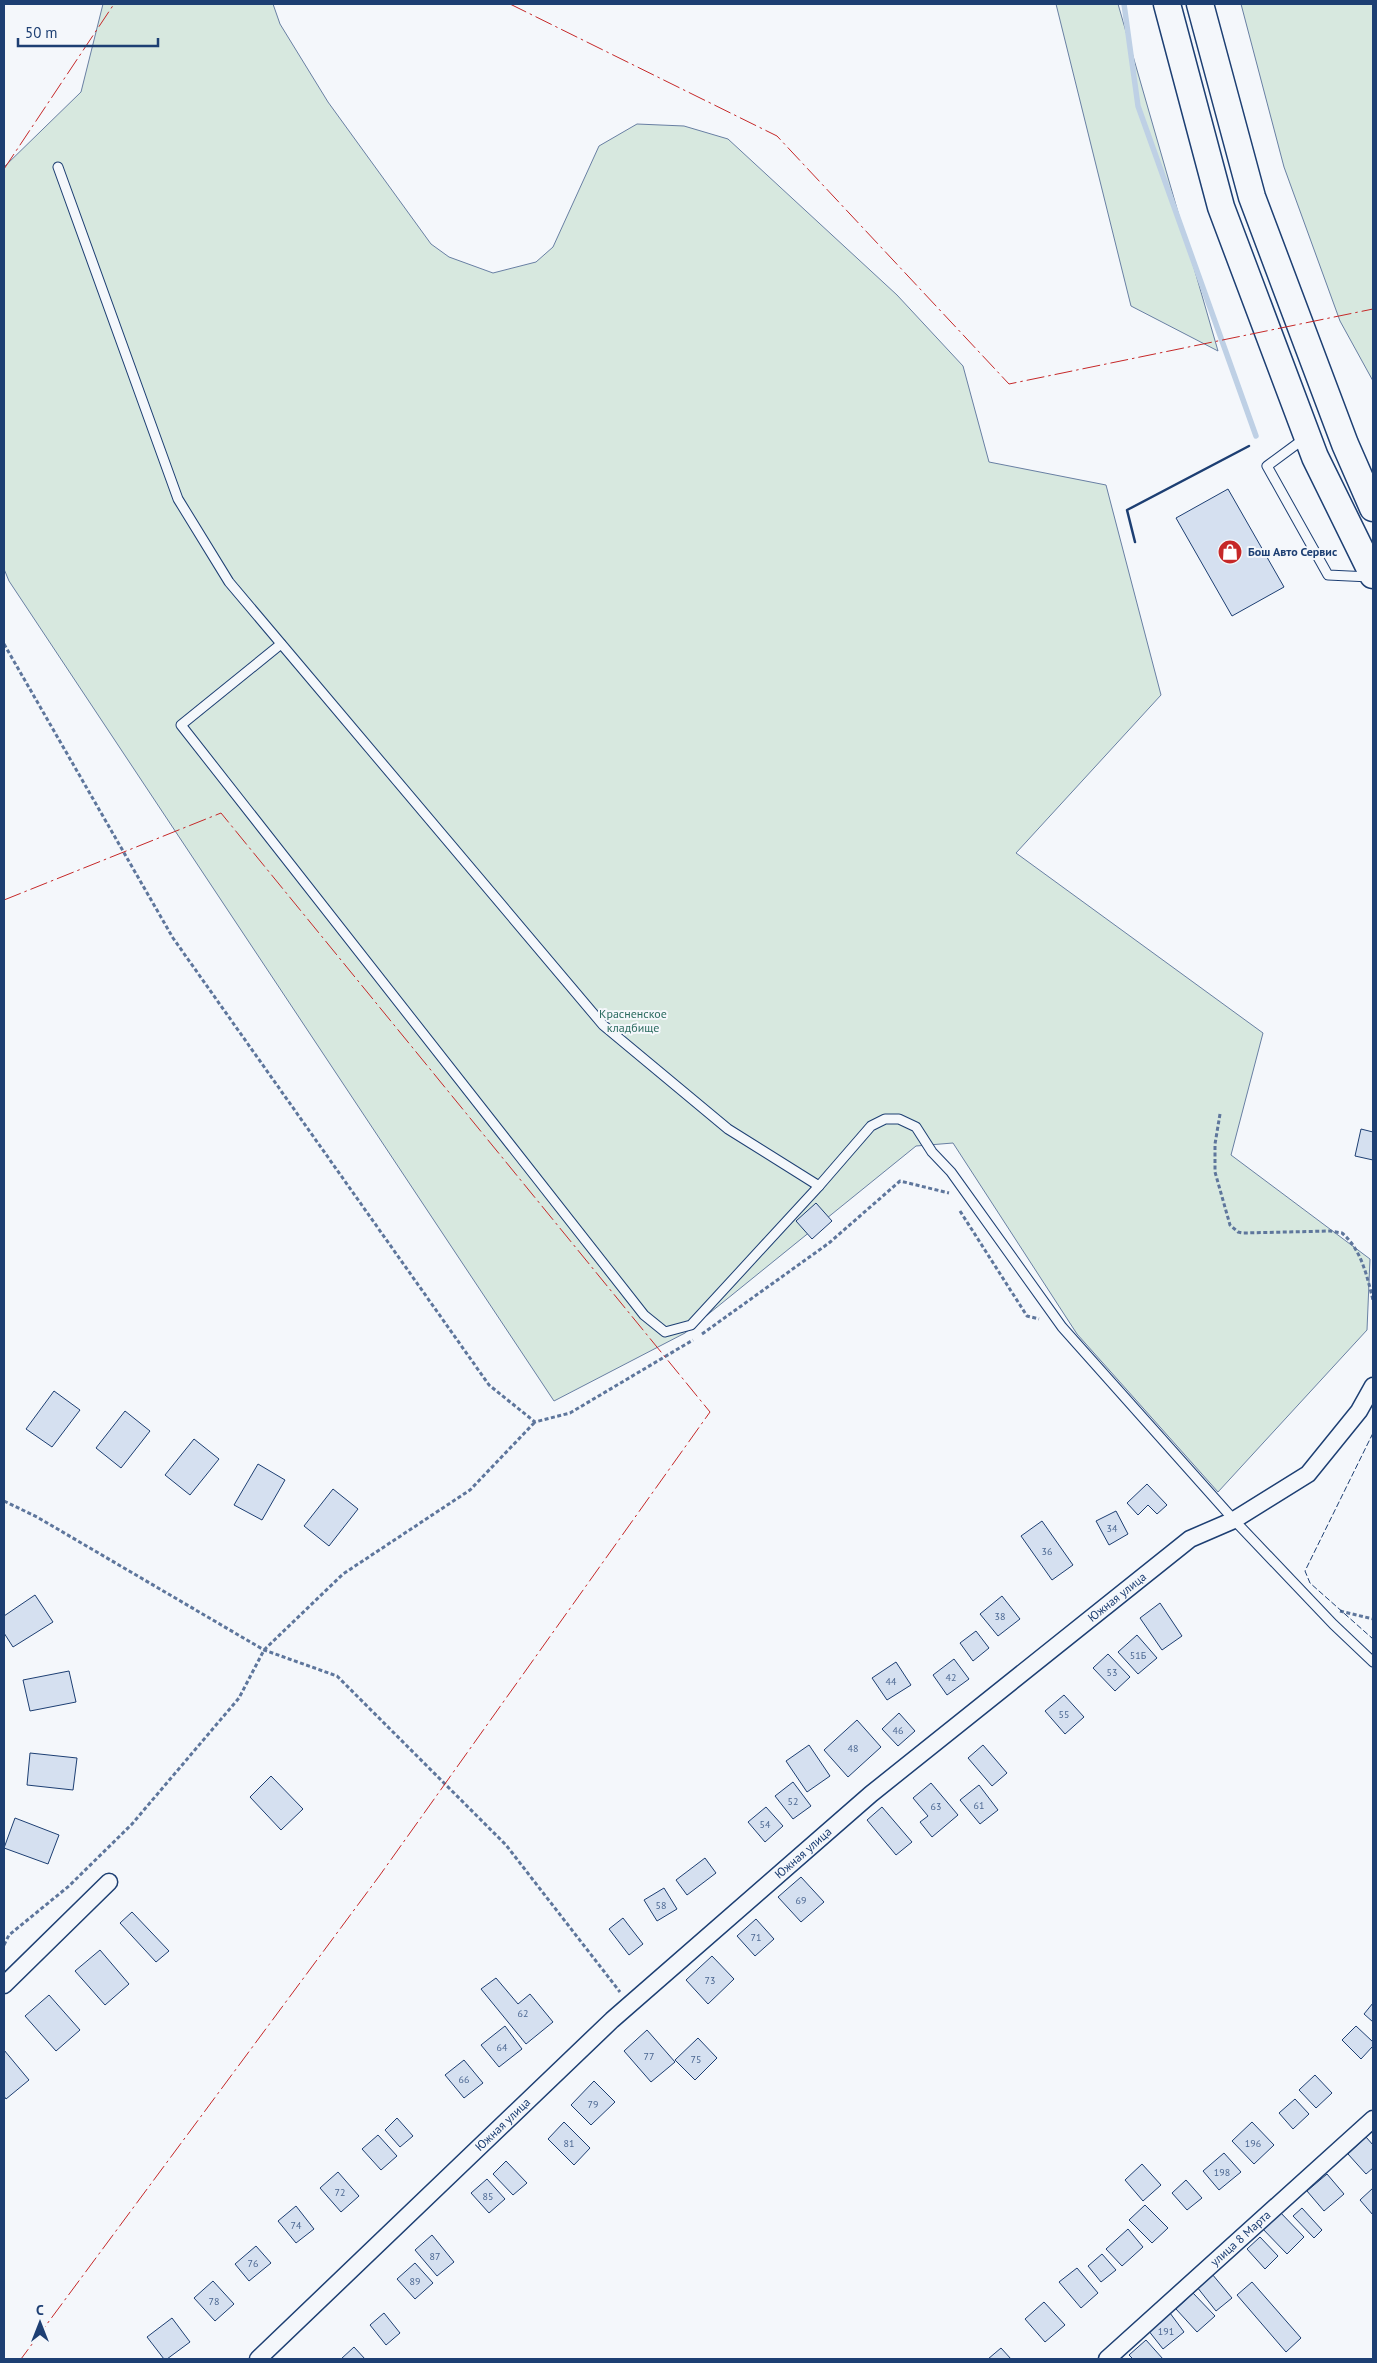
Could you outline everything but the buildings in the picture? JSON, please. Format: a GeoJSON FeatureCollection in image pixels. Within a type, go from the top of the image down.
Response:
{"type":"FeatureCollection","features":[{"type":"Feature","properties":{"kind":"main road"},"geometry":{"type":"LineString","coordinates":[[1167,4],[1221,207],[1316,457],[1373,576]]}},
{"type":"Feature","properties":{"kind":"main road"},"geometry":{"type":"LineString","coordinates":[[1200,4],[1252,197],[1345,444],[1373,508]]}},
{"type":"Feature","properties":{"kind":"street","name":"Южная улица"},"geometry":{"type":"LineString","coordinates":[[258,2359],[630,2004],[871,1794],[1190,1539],[1234,1520],[1308,1474],[1359,1411],[1373,1386]]}},
{"type":"Feature","properties":{"kind":"street"},"geometry":{"type":"LineString","coordinates":[[4,1985],[109,1882]]}},
{"type":"Feature","properties":{"kind":"street","name":"улица 8 Марта"},"geometry":{"type":"LineString","coordinates":[[1107,2359],[1373,2118]]}},
{"type":"Feature","properties":{"kind":"lane"},"geometry":{"type":"LineString","coordinates":[[58,167],[178,499],[230,582],[603,1025],[728,1129],[819,1186]]}},
{"type":"Feature","properties":{"kind":"lane"},"geometry":{"type":"LineString","coordinates":[[1308,436],[1267,466],[1328,575],[1373,576]]}},
{"type":"Feature","properties":{"kind":"lane"},"geometry":{"type":"LineString","coordinates":[[281,644],[181,725],[644,1315],[665,1332],[691,1324],[819,1186],[871,1126],[885,1119],[899,1119],[916,1127],[932,1152],[951,1172],[1062,1327],[1234,1520],[1320,1611],[1373,1662]]}},
{"type":"Feature","properties":{"kind":"path"},"geometry":{"type":"LineString","coordinates":[[4,644],[173,938],[489,1385],[535,1422]]}},
{"type":"Feature","properties":{"kind":"path"},"geometry":{"type":"LineString","coordinates":[[1220,1114],[1215,1144],[1215,1172],[1230,1226],[1238,1232],[1244,1233],[1330,1231],[1342,1233],[1356,1250],[1370,1279],[1373,1300]]}},
{"type":"Feature","properties":{"kind":"path"},"geometry":{"type":"LineString","coordinates":[[4,1946],[9,1935],[69,1886],[132,1824],[239,1698],[264,1650],[343,1574],[470,1490],[535,1422],[570,1413],[717,1326],[829,1243],[900,1181],[948,1192],[953,1200]]}},
{"type":"Feature","properties":{"kind":"path"},"geometry":{"type":"LineString","coordinates":[[958,1208],[1028,1316],[1062,1327]]}},
{"type":"Feature","properties":{"kind":"path"},"geometry":{"type":"LineString","coordinates":[[4,1501],[36,1517],[264,1650],[337,1676],[506,1845],[630,2004]]}},
{"type":"Feature","properties":{"kind":"path"},"geometry":{"type":"LineString","coordinates":[[1320,1611],[1341,1611],[1373,1619]]}},
{"type":"Feature","properties":{"kind":"green space","name":"Красненское кладбище"},"geometry":{"type":"Polygon","coordinates":[[[103,4],[273,4],[280,24],[328,102],[431,244],[449,257],[493,273],[536,262],[553,247],[599,146],[637,124],[684,126],[728,139],[897,295],[963,366],[989,462],[1106,485],[1161,695],[1016,853],[1263,1033],[1231,1155],[1370,1259],[1367,1330],[1218,1492],[1077,1334],[953,1143],[916,1146],[685,1333],[554,1401],[9,581],[4,569],[4,167],[81,92],[103,4]]]}},
{"type":"Feature","properties":{"kind":"green space"},"geometry":{"type":"Polygon","coordinates":[[[1056,4],[1118,4],[1218,351],[1131,306],[1056,4]]]}},
{"type":"Feature","properties":{"kind":"green space"},"geometry":{"type":"Polygon","coordinates":[[[1241,4],[1373,4],[1373,381],[1340,321],[1284,167],[1241,4]]]}},
{"type":"Feature","properties":{"kind":"waterway"},"geometry":{"type":"LineString","coordinates":[[1124,4],[1138,106],[1256,436]]}},
{"type":"Feature","properties":{"kind":"fence"},"geometry":{"type":"LineString","coordinates":[[1373,1433],[1305,1571],[1310,1583],[1373,1639]]}},
{"type":"Feature","properties":{"kind":"wall"},"geometry":{"type":"LineString","coordinates":[[1135,542],[1127,510],[1249,446]]}},
{"type":"Feature","properties":{"kind":"power"},"geometry":{"type":"LineString","coordinates":[[4,169],[114,4]]}},
{"type":"Feature","properties":{"kind":"power"},"geometry":{"type":"LineString","coordinates":[[510,4],[777,136],[1009,384],[1373,309]]}},
{"type":"Feature","properties":{"kind":"power"},"geometry":{"type":"LineString","coordinates":[[4,900],[221,813],[710,1412],[380,1875],[21,2359]]}},
{"type":"Feature","properties":{"kind":"place","name":"Бош Авто Сервис"},"geometry":{"type":"Point","coordinates":[1230,552]}}]}
